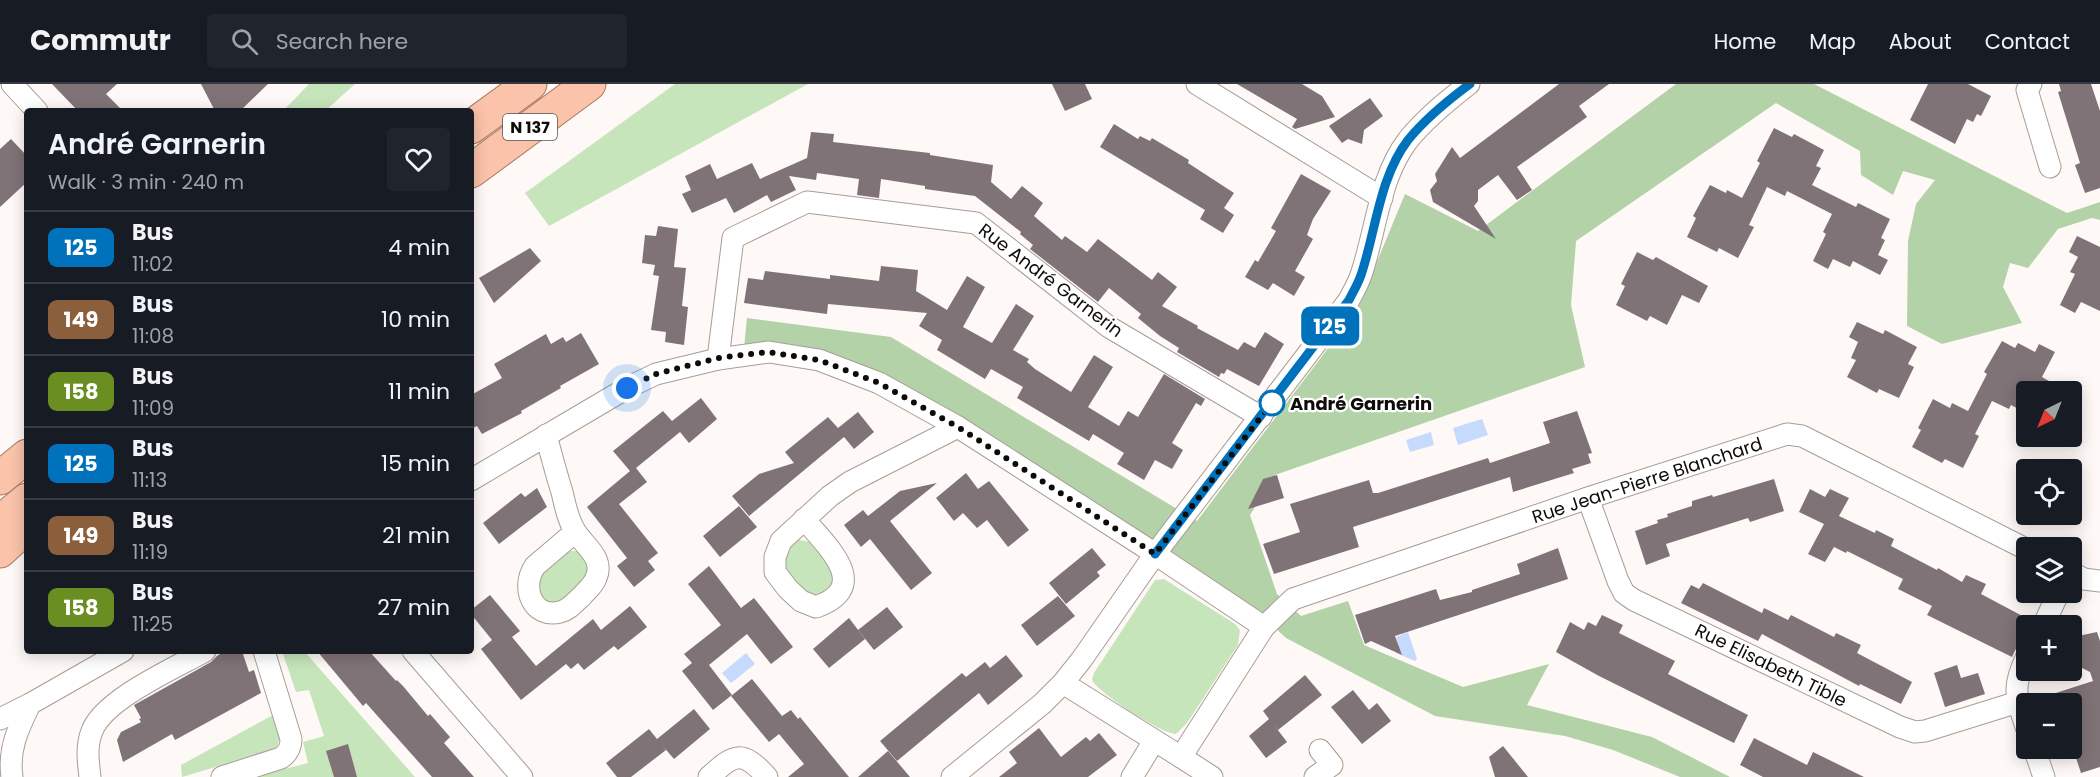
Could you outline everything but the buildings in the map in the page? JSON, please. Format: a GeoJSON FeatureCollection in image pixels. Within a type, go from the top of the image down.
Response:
{"type":"FeatureCollection","features":[{"type":"Feature","properties":{"kind":"highway","name":"N 137"},"geometry":{"type":"LineString","coordinates":[[474,125],[530,84]]}},
{"type":"Feature","properties":{"kind":"highway","name":"N 137"},"geometry":{"type":"LineString","coordinates":[[474,169],[589,84]]}},
{"type":"Feature","properties":{"kind":"highway"},"geometry":{"type":"LineString","coordinates":[[0,478],[24,458]]}},
{"type":"Feature","properties":{"kind":"highway"},"geometry":{"type":"LineString","coordinates":[[0,522],[24,502]]}},
{"type":"Feature","properties":{"kind":"highway"},"geometry":{"type":"LineString","coordinates":[[0,551],[24,529]]}},
{"type":"Feature","properties":{"kind":"street"},"geometry":{"type":"LineString","coordinates":[[12,84],[34,108]]}},
{"type":"Feature","properties":{"kind":"street"},"geometry":{"type":"LineString","coordinates":[[952,777],[1042,704],[1082,659],[1155,554],[1349,300],[1361,277],[1390,175],[1407,142],[1431,114],[1470,84]]}},
{"type":"Feature","properties":{"kind":"street"},"geometry":{"type":"LineString","coordinates":[[2031,84],[2027,90],[2050,167]]}},
{"type":"Feature","properties":{"kind":"street"},"geometry":{"type":"LineString","coordinates":[[1200,85],[1382,198]]}},
{"type":"Feature","properties":{"kind":"street","name":"Rue André Garnerin"},"geometry":{"type":"LineString","coordinates":[[718,358],[733,238],[807,202],[976,223],[1109,327],[1261,417]]}},
{"type":"Feature","properties":{"kind":"street"},"geometry":{"type":"LineString","coordinates":[[474,478],[627,388],[656,374],[718,358],[768,352],[819,360],[879,383],[958,427],[1264,627]]}},
{"type":"Feature","properties":{"kind":"street"},"geometry":{"type":"LineString","coordinates":[[804,519],[850,482],[958,427]]}},
{"type":"Feature","properties":{"kind":"street","name":"Rue Jean-Pierre Blanchard"},"geometry":{"type":"LineString","coordinates":[[1181,757],[1264,627],[1293,598],[1588,498],[1787,434],[1802,436],[2016,544]]}},
{"type":"Feature","properties":{"kind":"street"},"geometry":{"type":"LineString","coordinates":[[546,435],[569,519],[575,532]]}},
{"type":"Feature","properties":{"kind":"street","name":"Rue Elisabeth Tible"},"geometry":{"type":"LineString","coordinates":[[1588,498],[1624,593],[1634,600],[1899,727],[1915,732],[1925,731],[2016,703]]}},
{"type":"Feature","properties":{"kind":"street"},"geometry":{"type":"LineString","coordinates":[[2082,578],[2100,580]]}},
{"type":"Feature","properties":{"kind":"street"},"geometry":{"type":"LineString","coordinates":[[0,719],[118,654]]}},
{"type":"Feature","properties":{"kind":"street"},"geometry":{"type":"LineString","coordinates":[[90,777],[87,749],[92,730],[101,716],[114,702],[200,654]]}},
{"type":"Feature","properties":{"kind":"street"},"geometry":{"type":"LineString","coordinates":[[222,777],[281,758],[287,754],[291,746],[291,739],[265,654]]}},
{"type":"Feature","properties":{"kind":"street"},"geometry":{"type":"LineString","coordinates":[[416,654],[522,777]]}},
{"type":"Feature","properties":{"kind":"street"},"geometry":{"type":"LineString","coordinates":[[1063,683],[1212,777]]}},
{"type":"Feature","properties":{"kind":"street"},"geometry":{"type":"LineString","coordinates":[[12,777],[11,750],[30,704]]}},
{"type":"Feature","properties":{"kind":"street"},"geometry":{"type":"LineString","coordinates":[[1132,777],[1154,741]]}},
{"type":"Feature","properties":{"kind":"street"},"geometry":{"type":"LineString","coordinates":[[1315,777],[1332,765],[1320,750]]}},
{"type":"Feature","properties":{"kind":"street"},"geometry":{"type":"LineString","coordinates":[[709,777],[729,759],[742,758],[753,762],[767,777]]}},
{"type":"Feature","properties":{"kind":"street"},"geometry":{"type":"LineString","coordinates":[[2038,759],[2044,777]]}},
{"type":"Feature","properties":{"kind":"green space"},"geometry":{"type":"Polygon","coordinates":[[[309,84],[355,84],[328,108],[286,108],[309,84]]]}},
{"type":"Feature","properties":{"kind":"green space"},"geometry":{"type":"Polygon","coordinates":[[[675,84],[808,84],[549,226],[525,193],[675,84]]]}},
{"type":"Feature","properties":{"kind":"green space"},"geometry":{"type":"Polygon","coordinates":[[[1676,84],[1814,84],[2067,213],[2100,202],[2100,220],[2092,218],[2058,229],[2028,268],[2010,263],[2003,287],[2022,323],[1942,344],[1907,326],[1908,241],[1916,204],[1935,180],[1903,171],[1893,195],[1861,175],[1860,151],[1776,103],[1576,241],[1571,305],[1585,367],[1275,475],[1250,515],[1277,594],[1301,616],[1348,601],[1364,645],[1463,687],[1549,664],[1527,705],[1652,737],[1730,777],[1680,777],[1613,750],[1565,736],[1435,716],[1286,638],[1262,616],[885,377],[744,348],[747,318],[891,337],[1197,521],[1357,310],[1405,194],[1478,231],[1676,84]]]}},
{"type":"Feature","properties":{"kind":"green space"},"geometry":{"type":"Polygon","coordinates":[[[798,540],[812,542],[830,562],[835,587],[817,598],[797,585],[783,565],[789,547],[798,540]]]}},
{"type":"Feature","properties":{"kind":"green space"},"geometry":{"type":"Polygon","coordinates":[[[578,551],[586,555],[591,571],[563,603],[555,605],[538,597],[538,574],[563,553],[578,551]]]}},
{"type":"Feature","properties":{"kind":"green space"},"geometry":{"type":"Polygon","coordinates":[[[1164,579],[1235,624],[1240,630],[1238,645],[1187,723],[1176,734],[1131,712],[1106,694],[1092,680],[1094,673],[1155,580],[1164,579]]]}},
{"type":"Feature","properties":{"kind":"green space"},"geometry":{"type":"Polygon","coordinates":[[[283,654],[307,654],[415,777],[253,777],[308,763],[303,742],[324,736],[309,690],[296,692],[283,654]]]}},
{"type":"Feature","properties":{"kind":"green space"},"geometry":{"type":"Polygon","coordinates":[[[273,715],[280,738],[276,749],[182,777],[181,765],[273,715]]]}},
{"type":"Feature","properties":{"kind":"water"},"geometry":{"type":"Polygon","coordinates":[[[1482,419],[1488,435],[1458,445],[1453,428],[1482,419]]]}},
{"type":"Feature","properties":{"kind":"water"},"geometry":{"type":"Polygon","coordinates":[[[1431,432],[1434,445],[1410,452],[1406,440],[1431,432]]]}},
{"type":"Feature","properties":{"kind":"water"},"geometry":{"type":"Polygon","coordinates":[[[1408,632],[1417,659],[1415,661],[1396,653],[1399,647],[1396,637],[1408,632]]]}},
{"type":"Feature","properties":{"kind":"water"},"geometry":{"type":"Polygon","coordinates":[[[746,653],[755,664],[731,683],[722,673],[746,653]]]}},
{"type":"Feature","properties":{"kind":"bus line","name":"125"},"geometry":{"type":"LineString","coordinates":[[1155,554],[1349,300],[1361,277],[1390,175],[1407,142],[1431,114],[1470,84]]}},
{"type":"Feature","properties":{"kind":"place","name":"André Garnerin"},"geometry":{"type":"Point","coordinates":[1272,403]}},
{"type":"Feature","properties":{"kind":"route"},"geometry":{"type":"LineString","coordinates":[[627,388],[656,374],[718,358],[768,352],[819,360],[879,383],[958,427],[1155,554],[1274,400],[1272,403]]}}]}
